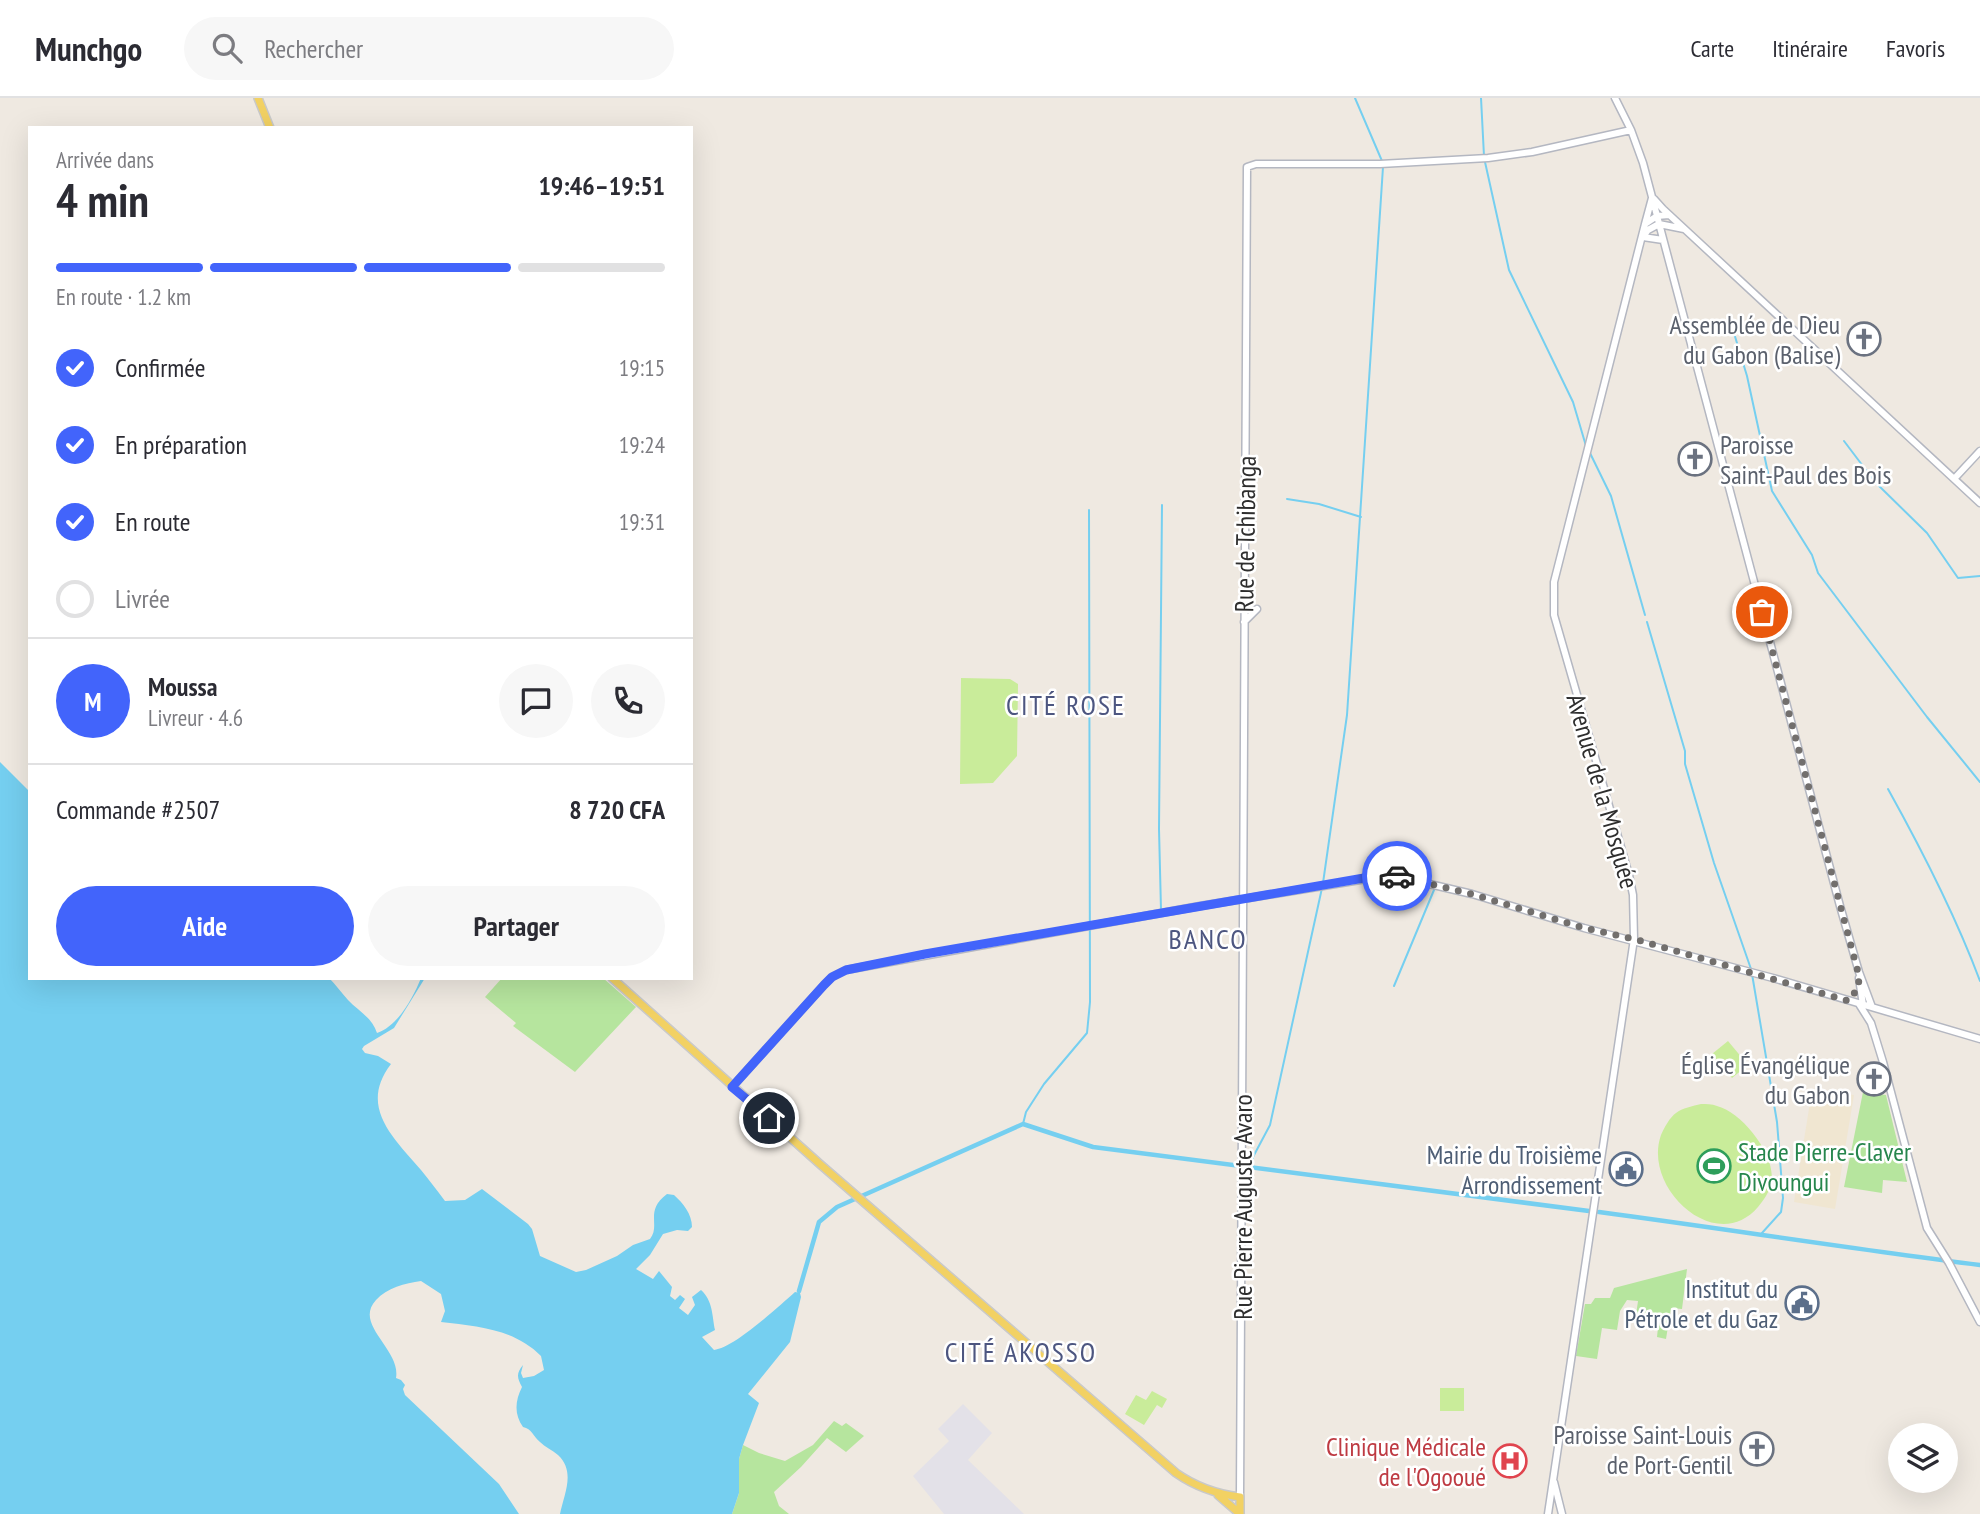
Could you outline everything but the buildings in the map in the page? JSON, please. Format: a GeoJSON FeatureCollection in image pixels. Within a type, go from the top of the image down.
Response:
{"type":"FeatureCollection","features":[{"type":"Feature","properties":{"kind":"main road"},"geometry":{"type":"LineString","coordinates":[[258,98],[269,126]]}},
{"type":"Feature","properties":{"kind":"main road"},"geometry":{"type":"LineString","coordinates":[[614,980],[732,1087],[1176,1473],[1217,1494],[1240,1514]]}},
{"type":"Feature","properties":{"kind":"main road"},"geometry":{"type":"LineString","coordinates":[[1217,1494],[1240,1497]]}},
{"type":"Feature","properties":{"kind":"main road","name":"Rue Pierre Auguste Avaro"},"geometry":{"type":"LineString","coordinates":[[1240,1497],[1240,1514]]}},
{"type":"Feature","properties":{"kind":"street"},"geometry":{"type":"LineString","coordinates":[[1615,98],[1643,163],[1858,972],[1875,1008],[1871,1023]]}},
{"type":"Feature","properties":{"kind":"street","name":"Rue de Tchibanga"},"geometry":{"type":"LineString","coordinates":[[1243,900],[1247,167],[1256,164],[1383,163],[1503,157],[1631,130]]}},
{"type":"Feature","properties":{"kind":"street"},"geometry":{"type":"LineString","coordinates":[[1652,196],[1669,215],[1980,503]]}},
{"type":"Feature","properties":{"kind":"street","name":"Avenue de la Mosquée"},"geometry":{"type":"LineString","coordinates":[[1548,1514],[1634,939],[1633,895],[1629,875],[1553,615],[1554,582],[1652,196]]}},
{"type":"Feature","properties":{"kind":"street"},"geometry":{"type":"LineString","coordinates":[[1645,224],[1657,216],[1669,215]]}},
{"type":"Feature","properties":{"kind":"street"},"geometry":{"type":"LineString","coordinates":[[1642,239],[1648,230],[1659,224],[1677,226],[1689,231]]}},
{"type":"Feature","properties":{"kind":"street"},"geometry":{"type":"LineString","coordinates":[[1642,239],[1663,238],[1677,226]]}},
{"type":"Feature","properties":{"kind":"street"},"geometry":{"type":"LineString","coordinates":[[1954,479],[1980,450]]}},
{"type":"Feature","properties":{"kind":"street"},"geometry":{"type":"LineString","coordinates":[[1244,622],[1256,609]]}},
{"type":"Feature","properties":{"kind":"street"},"geometry":{"type":"LineString","coordinates":[[732,1087],[824,985],[832,977],[846,970],[1088,925],[1378,876],[1404,877],[1472,894],[1980,1039]]}},
{"type":"Feature","properties":{"kind":"street","name":"Rue Pierre Auguste Avaro"},"geometry":{"type":"LineString","coordinates":[[1240,1497],[1243,900]]}},
{"type":"Feature","properties":{"kind":"street"},"geometry":{"type":"LineString","coordinates":[[1858,972],[1861,1004],[1871,1023],[1883,1062],[1922,1217],[1980,1322]]}},
{"type":"Feature","properties":{"kind":"street"},"geometry":{"type":"LineString","coordinates":[[1849,1001],[1859,986]]}},
{"type":"Feature","properties":{"kind":"street"},"geometry":{"type":"LineString","coordinates":[[1553,1480],[1563,1513]]}},
{"type":"Feature","properties":{"kind":"shaded area"},"geometry":{"type":"Polygon","coordinates":[[[1812,1090],[1854,1095],[1835,1209],[1794,1202],[1812,1090]]]}},
{"type":"Feature","properties":{"kind":"shaded area"},"geometry":{"type":"Polygon","coordinates":[[[963,1404],[992,1433],[968,1460],[1024,1514],[944,1514],[913,1476],[949,1441],[938,1429],[963,1404]]]}},
{"type":"Feature","properties":{"kind":"green space"},"geometry":{"type":"Polygon","coordinates":[[[961,678],[1010,679],[1018,684],[1017,756],[993,783],[960,784],[961,678]]]}},
{"type":"Feature","properties":{"kind":"green space"},"geometry":{"type":"Polygon","coordinates":[[[500,980],[605,980],[636,1007],[575,1072],[513,1026],[516,1023],[485,997],[500,980]]]}},
{"type":"Feature","properties":{"kind":"green space"},"geometry":{"type":"Polygon","coordinates":[[[1728,1041],[1748,1065],[1732,1078],[1712,1054],[1728,1041]]]}},
{"type":"Feature","properties":{"kind":"green space"},"geometry":{"type":"Polygon","coordinates":[[[1863,1092],[1886,1095],[1907,1182],[1883,1180],[1882,1193],[1844,1187],[1863,1092]]]}},
{"type":"Feature","properties":{"kind":"green space","name":"Stade Pierre-Claver Divoungui"},"geometry":{"type":"Polygon","coordinates":[[[1701,1104],[1717,1106],[1737,1117],[1756,1137],[1769,1161],[1772,1173],[1768,1193],[1758,1207],[1741,1220],[1722,1224],[1704,1220],[1687,1209],[1672,1194],[1662,1176],[1658,1155],[1664,1129],[1678,1111],[1701,1104]]]}},
{"type":"Feature","properties":{"kind":"green space"},"geometry":{"type":"Polygon","coordinates":[[[1687,1269],[1682,1309],[1671,1308],[1666,1339],[1657,1337],[1659,1318],[1636,1315],[1638,1301],[1627,1300],[1620,1311],[1617,1330],[1602,1328],[1597,1359],[1576,1356],[1585,1304],[1591,1304],[1595,1298],[1610,1298],[1614,1288],[1687,1269]]]}},
{"type":"Feature","properties":{"kind":"green space"},"geometry":{"type":"Polygon","coordinates":[[[1440,1388],[1464,1388],[1464,1411],[1440,1411],[1440,1388]]]}},
{"type":"Feature","properties":{"kind":"green space"},"geometry":{"type":"Polygon","coordinates":[[[1152,1391],[1167,1399],[1162,1408],[1157,1405],[1144,1425],[1125,1414],[1136,1395],[1146,1400],[1152,1391]]]}},
{"type":"Feature","properties":{"kind":"green space"},"geometry":{"type":"Polygon","coordinates":[[[834,1421],[842,1426],[846,1423],[864,1436],[846,1452],[827,1438],[774,1492],[779,1506],[789,1514],[732,1514],[739,1493],[739,1459],[743,1445],[785,1461],[813,1445],[834,1421]]]}},
{"type":"Feature","properties":{"kind":"water"},"geometry":{"type":"Polygon","coordinates":[[[0,762],[28,790],[28,980],[331,980],[368,1018],[377,1033],[398,1018],[420,980],[424,980],[394,1028],[362,1049],[365,1053],[378,1056],[391,1064],[378,1094],[384,1121],[400,1146],[445,1201],[465,1200],[482,1189],[528,1224],[540,1256],[576,1272],[586,1270],[650,1239],[656,1206],[667,1194],[674,1195],[686,1209],[692,1227],[688,1231],[677,1230],[663,1234],[650,1255],[636,1269],[653,1279],[659,1271],[672,1287],[670,1296],[675,1300],[680,1295],[685,1299],[679,1308],[688,1315],[695,1305],[692,1297],[701,1290],[705,1294],[710,1304],[715,1330],[702,1337],[714,1350],[733,1342],[795,1292],[800,1293],[790,1342],[748,1394],[759,1403],[739,1459],[739,1493],[732,1514],[560,1514],[568,1476],[566,1469],[558,1455],[523,1427],[517,1412],[522,1387],[518,1373],[523,1365],[523,1378],[544,1370],[541,1356],[507,1334],[481,1327],[441,1322],[445,1311],[441,1294],[421,1281],[385,1292],[370,1309],[370,1319],[392,1357],[396,1378],[405,1385],[405,1395],[499,1484],[519,1514],[0,1514],[0,762]]]}},
{"type":"Feature","properties":{"kind":"waterway"},"geometry":{"type":"LineString","coordinates":[[1355,98],[1382,161]]}},
{"type":"Feature","properties":{"kind":"waterway"},"geometry":{"type":"LineString","coordinates":[[1481,98],[1484,156]]}},
{"type":"Feature","properties":{"kind":"waterway"},"geometry":{"type":"LineString","coordinates":[[1485,162],[1509,270],[1573,402],[1586,446]]}},
{"type":"Feature","properties":{"kind":"waterway"},"geometry":{"type":"LineString","coordinates":[[1323,883],[1347,715],[1383,167]]}},
{"type":"Feature","properties":{"kind":"waterway"},"geometry":{"type":"LineString","coordinates":[[1730,320],[1747,376],[1772,491],[1812,555],[1818,573],[1980,782]]}},
{"type":"Feature","properties":{"kind":"waterway"},"geometry":{"type":"LineString","coordinates":[[1844,441],[1875,482],[1927,533],[1958,578],[1980,576]]}},
{"type":"Feature","properties":{"kind":"waterway"},"geometry":{"type":"LineString","coordinates":[[1589,451],[1611,496],[1645,615]]}},
{"type":"Feature","properties":{"kind":"waterway"},"geometry":{"type":"LineString","coordinates":[[1287,499],[1319,504],[1361,517]]}},
{"type":"Feature","properties":{"kind":"waterway"},"geometry":{"type":"LineString","coordinates":[[1161,910],[1159,829],[1162,505]]}},
{"type":"Feature","properties":{"kind":"waterway"},"geometry":{"type":"LineString","coordinates":[[1023,1124],[1026,1112],[1044,1084],[1087,1033],[1090,1002],[1089,510]]}},
{"type":"Feature","properties":{"kind":"waterway"},"geometry":{"type":"LineString","coordinates":[[1647,622],[1714,863],[1751,969]]}},
{"type":"Feature","properties":{"kind":"waterway"},"geometry":{"type":"LineString","coordinates":[[1888,789],[1938,884],[1980,981]]}},
{"type":"Feature","properties":{"kind":"waterway"},"geometry":{"type":"LineString","coordinates":[[1252,1168],[1253,1157],[1270,1125],[1322,888]]}},
{"type":"Feature","properties":{"kind":"waterway"},"geometry":{"type":"LineString","coordinates":[[1394,986],[1434,890]]}},
{"type":"Feature","properties":{"kind":"waterway"},"geometry":{"type":"LineString","coordinates":[[1752,974],[1777,1122],[1783,1198],[1781,1212],[1762,1233]]}},
{"type":"Feature","properties":{"kind":"waterway"},"geometry":{"type":"LineString","coordinates":[[799,1291],[819,1222],[837,1207],[1023,1124],[1093,1147],[1589,1211]]}},
{"type":"Feature","properties":{"kind":"waterway"},"geometry":{"type":"LineString","coordinates":[[1599,1212],[1980,1265]]}},
{"type":"Feature","properties":{"kind":"way so far"},"geometry":{"type":"LineString","coordinates":[[1397,876],[1472,894],[1584,928],[1634,939],[1849,1001],[1859,986],[1858,972],[1762,612]]}},
{"type":"Feature","properties":{"kind":"place","name":"Assemblée de Dieu du Gabon (Balise)"},"geometry":{"type":"Point","coordinates":[1864,339]}},
{"type":"Feature","properties":{"kind":"place","name":"Paroisse Saint-Paul des Bois"},"geometry":{"type":"Point","coordinates":[1695,459]}},
{"type":"Feature","properties":{"kind":"place","name":"Église Évangélique du Gabon"},"geometry":{"type":"Point","coordinates":[1874,1079]}},
{"type":"Feature","properties":{"kind":"place","name":"Stade Pierre-Claver Divoungui"},"geometry":{"type":"Point","coordinates":[1714,1166]}},
{"type":"Feature","properties":{"kind":"place","name":"Mairie du Troisième Arrondissement"},"geometry":{"type":"Point","coordinates":[1626,1169]}},
{"type":"Feature","properties":{"kind":"place","name":"Institut du Pétrole et du Gaz"},"geometry":{"type":"Point","coordinates":[1802,1303]}},
{"type":"Feature","properties":{"kind":"place","name":"Paroisse Saint-Louis de Port-Gentil"},"geometry":{"type":"Point","coordinates":[1757,1449]}},
{"type":"Feature","properties":{"kind":"place","name":"Clinique Médicale de l'Ogooué"},"geometry":{"type":"Point","coordinates":[1510,1461]}},
{"type":"Feature","properties":{"kind":"district","name":"CITÉ ROSE"},"geometry":{"type":"Point","coordinates":[1066,704]}},
{"type":"Feature","properties":{"kind":"district","name":"BANCO"},"geometry":{"type":"Point","coordinates":[1208,938]}},
{"type":"Feature","properties":{"kind":"district","name":"CITÉ AKOSSO"},"geometry":{"type":"Point","coordinates":[1021,1351]}},
{"type":"Feature","properties":{"kind":"route"},"geometry":{"type":"LineString","coordinates":[[769,1118],[732,1087],[824,985],[832,977],[846,970],[939,951],[1364,878],[1397,876]]}}]}
